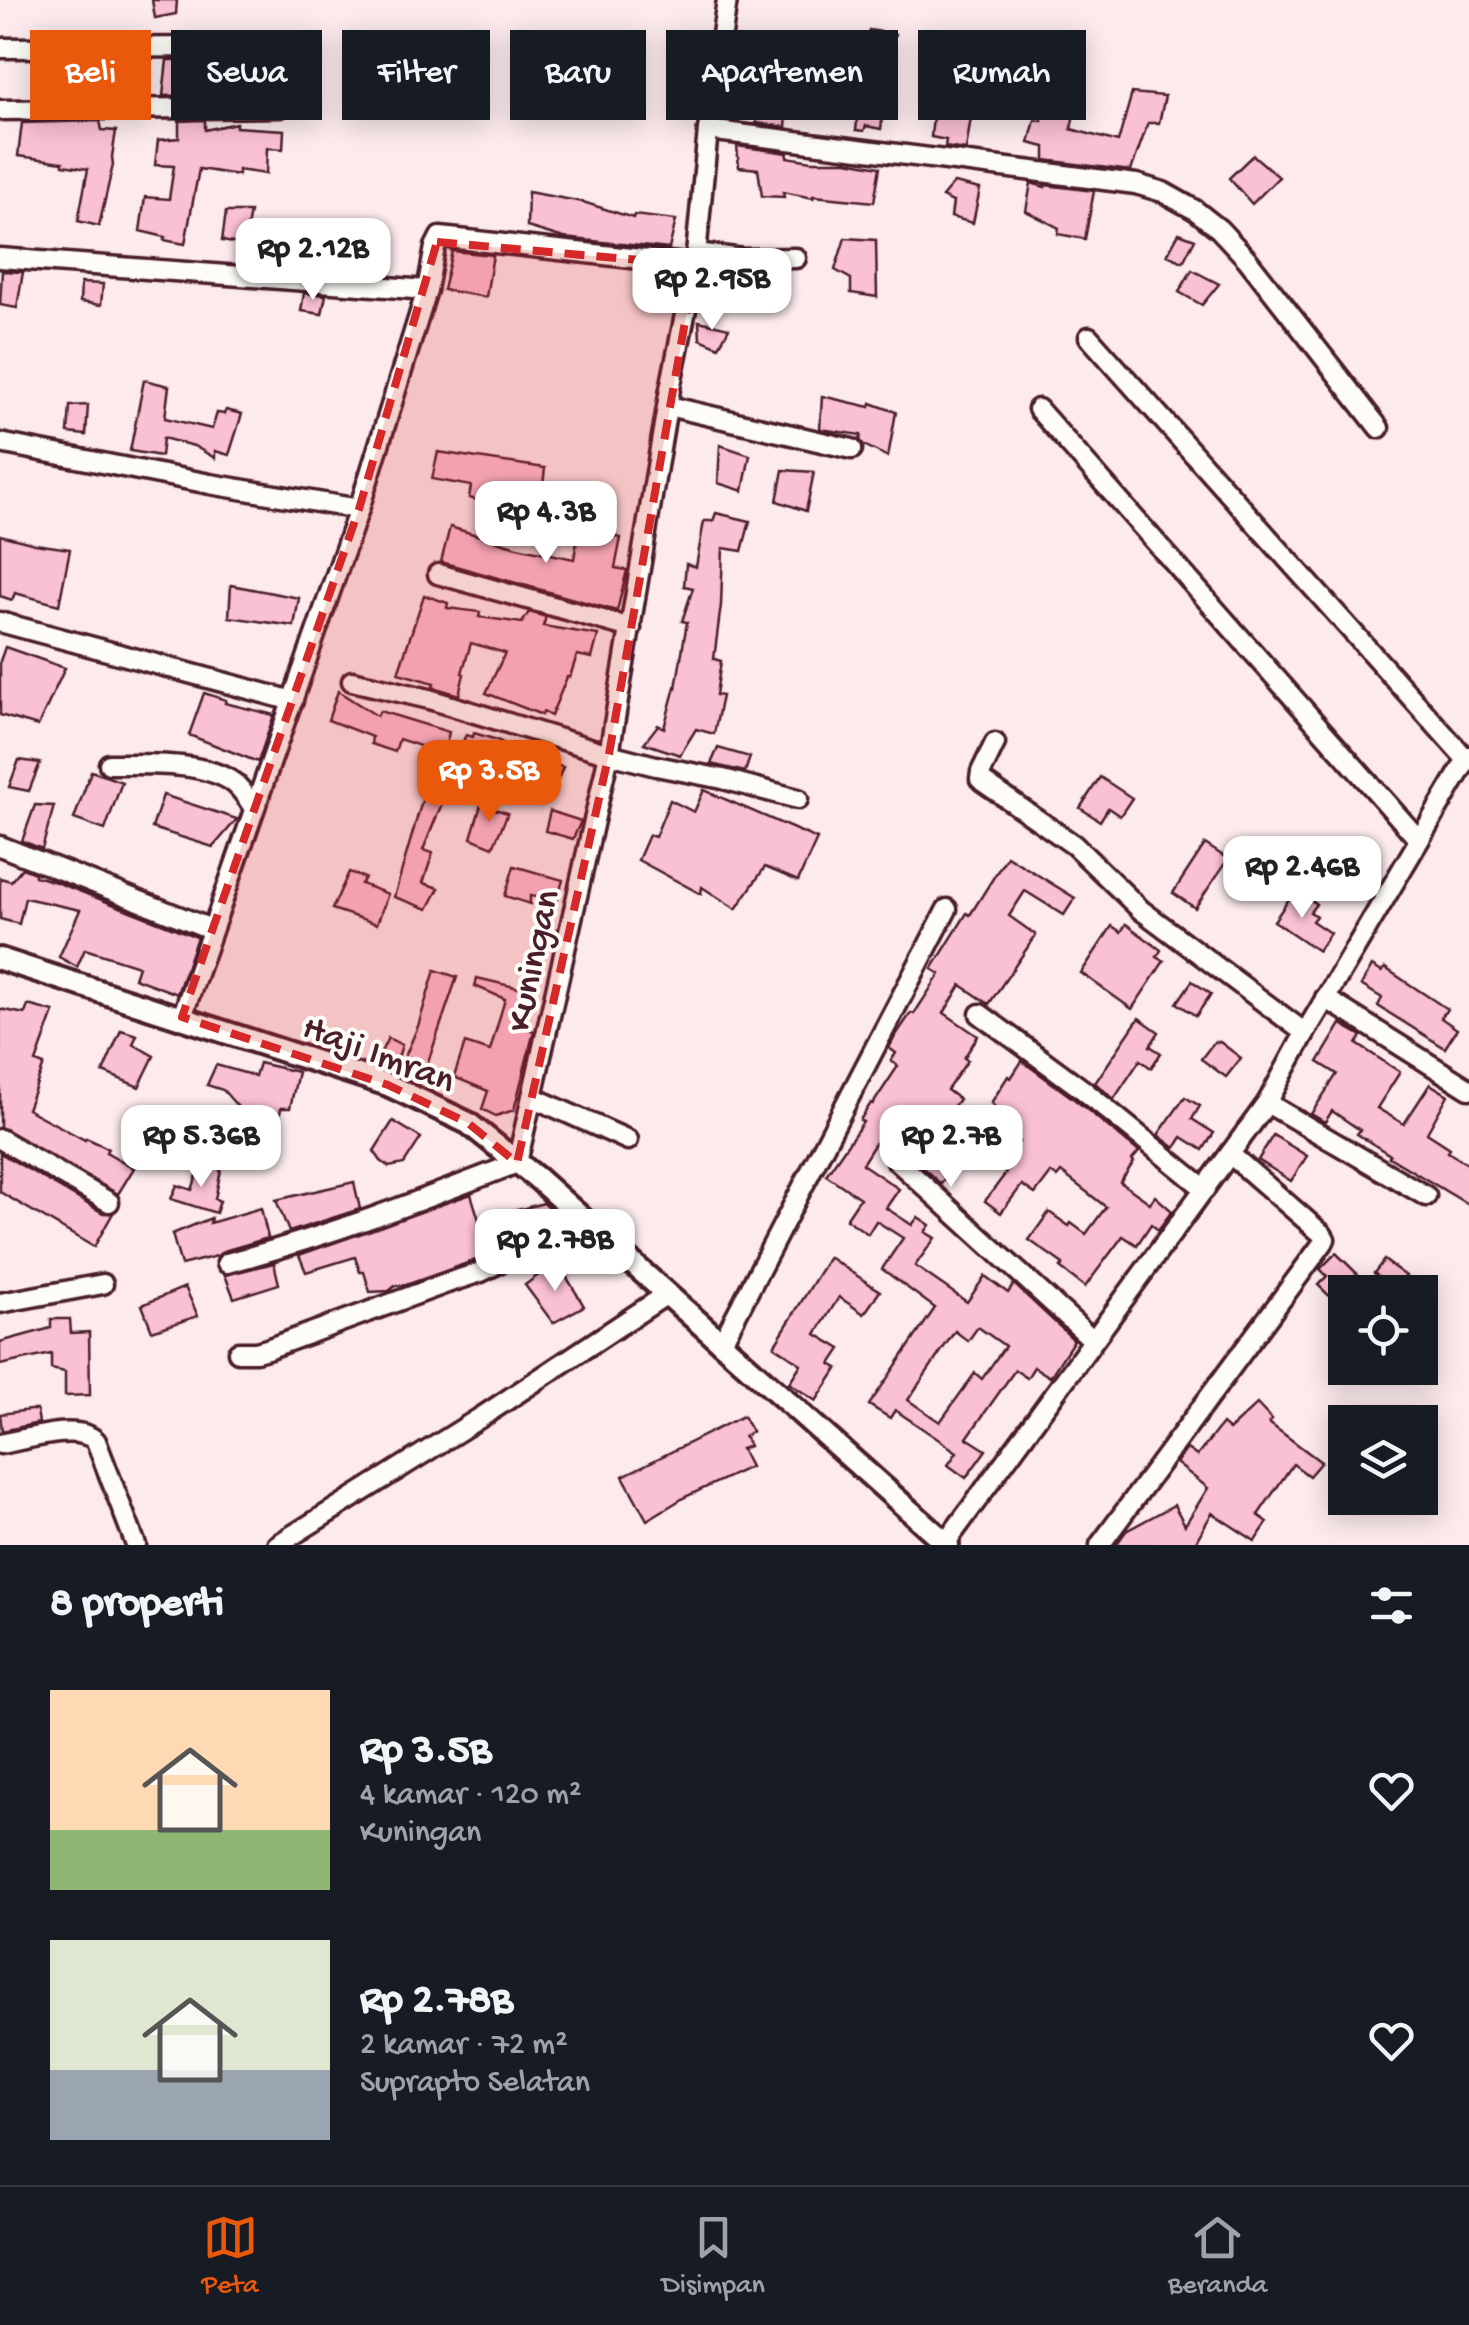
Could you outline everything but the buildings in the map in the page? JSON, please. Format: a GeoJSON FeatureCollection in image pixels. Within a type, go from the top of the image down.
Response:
{"type":"FeatureCollection","features":[{"type":"Feature","properties":{"kind":"street","name":"Kuningan"},"geometry":{"type":"LineString","coordinates":[[517,1163],[609,754],[696,259],[708,130],[727,0]]}},
{"type":"Feature","properties":{"kind":"street"},"geometry":{"type":"LineString","coordinates":[[0,48],[171,47]]}},
{"type":"Feature","properties":{"kind":"street"},"geometry":{"type":"LineString","coordinates":[[0,110],[171,108]]}},
{"type":"Feature","properties":{"kind":"street"},"geometry":{"type":"LineString","coordinates":[[708,130],[1136,184],[1163,192],[1218,229],[1246,259],[1380,428]]}},
{"type":"Feature","properties":{"kind":"street"},"geometry":{"type":"LineString","coordinates":[[182,1017],[359,509],[440,237],[696,259],[796,258]]}},
{"type":"Feature","properties":{"kind":"street"},"geometry":{"type":"LineString","coordinates":[[0,258],[427,290]]}},
{"type":"Feature","properties":{"kind":"street"},"geometry":{"type":"LineString","coordinates":[[946,1544],[1267,1102],[1468,758],[1089,338]]}},
{"type":"Feature","properties":{"kind":"street"},"geometry":{"type":"LineString","coordinates":[[668,406],[852,449]]}},
{"type":"Feature","properties":{"kind":"street"},"geometry":{"type":"LineString","coordinates":[[1038,409],[1419,840]]}},
{"type":"Feature","properties":{"kind":"street"},"geometry":{"type":"LineString","coordinates":[[0,443],[359,509]]}},
{"type":"Feature","properties":{"kind":"street"},"geometry":{"type":"LineString","coordinates":[[438,574],[631,628]]}},
{"type":"Feature","properties":{"kind":"street"},"geometry":{"type":"LineString","coordinates":[[0,622],[292,701]]}},
{"type":"Feature","properties":{"kind":"street"},"geometry":{"type":"LineString","coordinates":[[352,680],[609,754],[798,799]]}},
{"type":"Feature","properties":{"kind":"street"},"geometry":{"type":"LineString","coordinates":[[995,743],[980,779],[1074,845],[1142,910],[1304,1034]]}},
{"type":"Feature","properties":{"kind":"street"},"geometry":{"type":"LineString","coordinates":[[109,764],[158,764],[209,772],[233,782],[254,808]]}},
{"type":"Feature","properties":{"kind":"street"},"geometry":{"type":"LineString","coordinates":[[0,846],[211,930]]}},
{"type":"Feature","properties":{"kind":"street"},"geometry":{"type":"LineString","coordinates":[[722,1344],[947,909]]}},
{"type":"Feature","properties":{"kind":"street","name":"Haji Imran"},"geometry":{"type":"LineString","coordinates":[[0,959],[388,1085],[468,1124],[537,1178],[946,1544]]}},
{"type":"Feature","properties":{"kind":"street"},"geometry":{"type":"LineString","coordinates":[[1325,998],[1469,1089]]}},
{"type":"Feature","properties":{"kind":"street"},"geometry":{"type":"LineString","coordinates":[[980,1014],[1082,1089],[1205,1189]]}},
{"type":"Feature","properties":{"kind":"street"},"geometry":{"type":"LineString","coordinates":[[532,1097],[628,1140]]}},
{"type":"Feature","properties":{"kind":"street"},"geometry":{"type":"LineString","coordinates":[[1267,1102],[1426,1196]]}},
{"type":"Feature","properties":{"kind":"street"},"geometry":{"type":"LineString","coordinates":[[0,1139],[109,1202]]}},
{"type":"Feature","properties":{"kind":"street"},"geometry":{"type":"LineString","coordinates":[[1100,1545],[1323,1243],[1322,1234],[1230,1154]]}},
{"type":"Feature","properties":{"kind":"street"},"geometry":{"type":"LineString","coordinates":[[897,1161],[1094,1340]]}},
{"type":"Feature","properties":{"kind":"street"},"geometry":{"type":"LineString","coordinates":[[227,1264],[368,1220],[517,1163]]}},
{"type":"Feature","properties":{"kind":"street"},"geometry":{"type":"LineString","coordinates":[[238,1352],[267,1350],[469,1277],[584,1221]]}},
{"type":"Feature","properties":{"kind":"street"},"geometry":{"type":"LineString","coordinates":[[0,1303],[104,1284]]}},
{"type":"Feature","properties":{"kind":"street"},"geometry":{"type":"LineString","coordinates":[[278,1545],[668,1294]]}},
{"type":"Feature","properties":{"kind":"street"},"geometry":{"type":"LineString","coordinates":[[0,1444],[70,1432],[91,1436],[136,1545]]}},
{"type":"Feature","properties":{"kind":"highlighted area"},"geometry":{"type":"Polygon","coordinates":[[[437,242],[695,265],[609,754],[517,1163],[468,1123],[388,1085],[182,1017],[359,509],[437,242]]]}}]}
